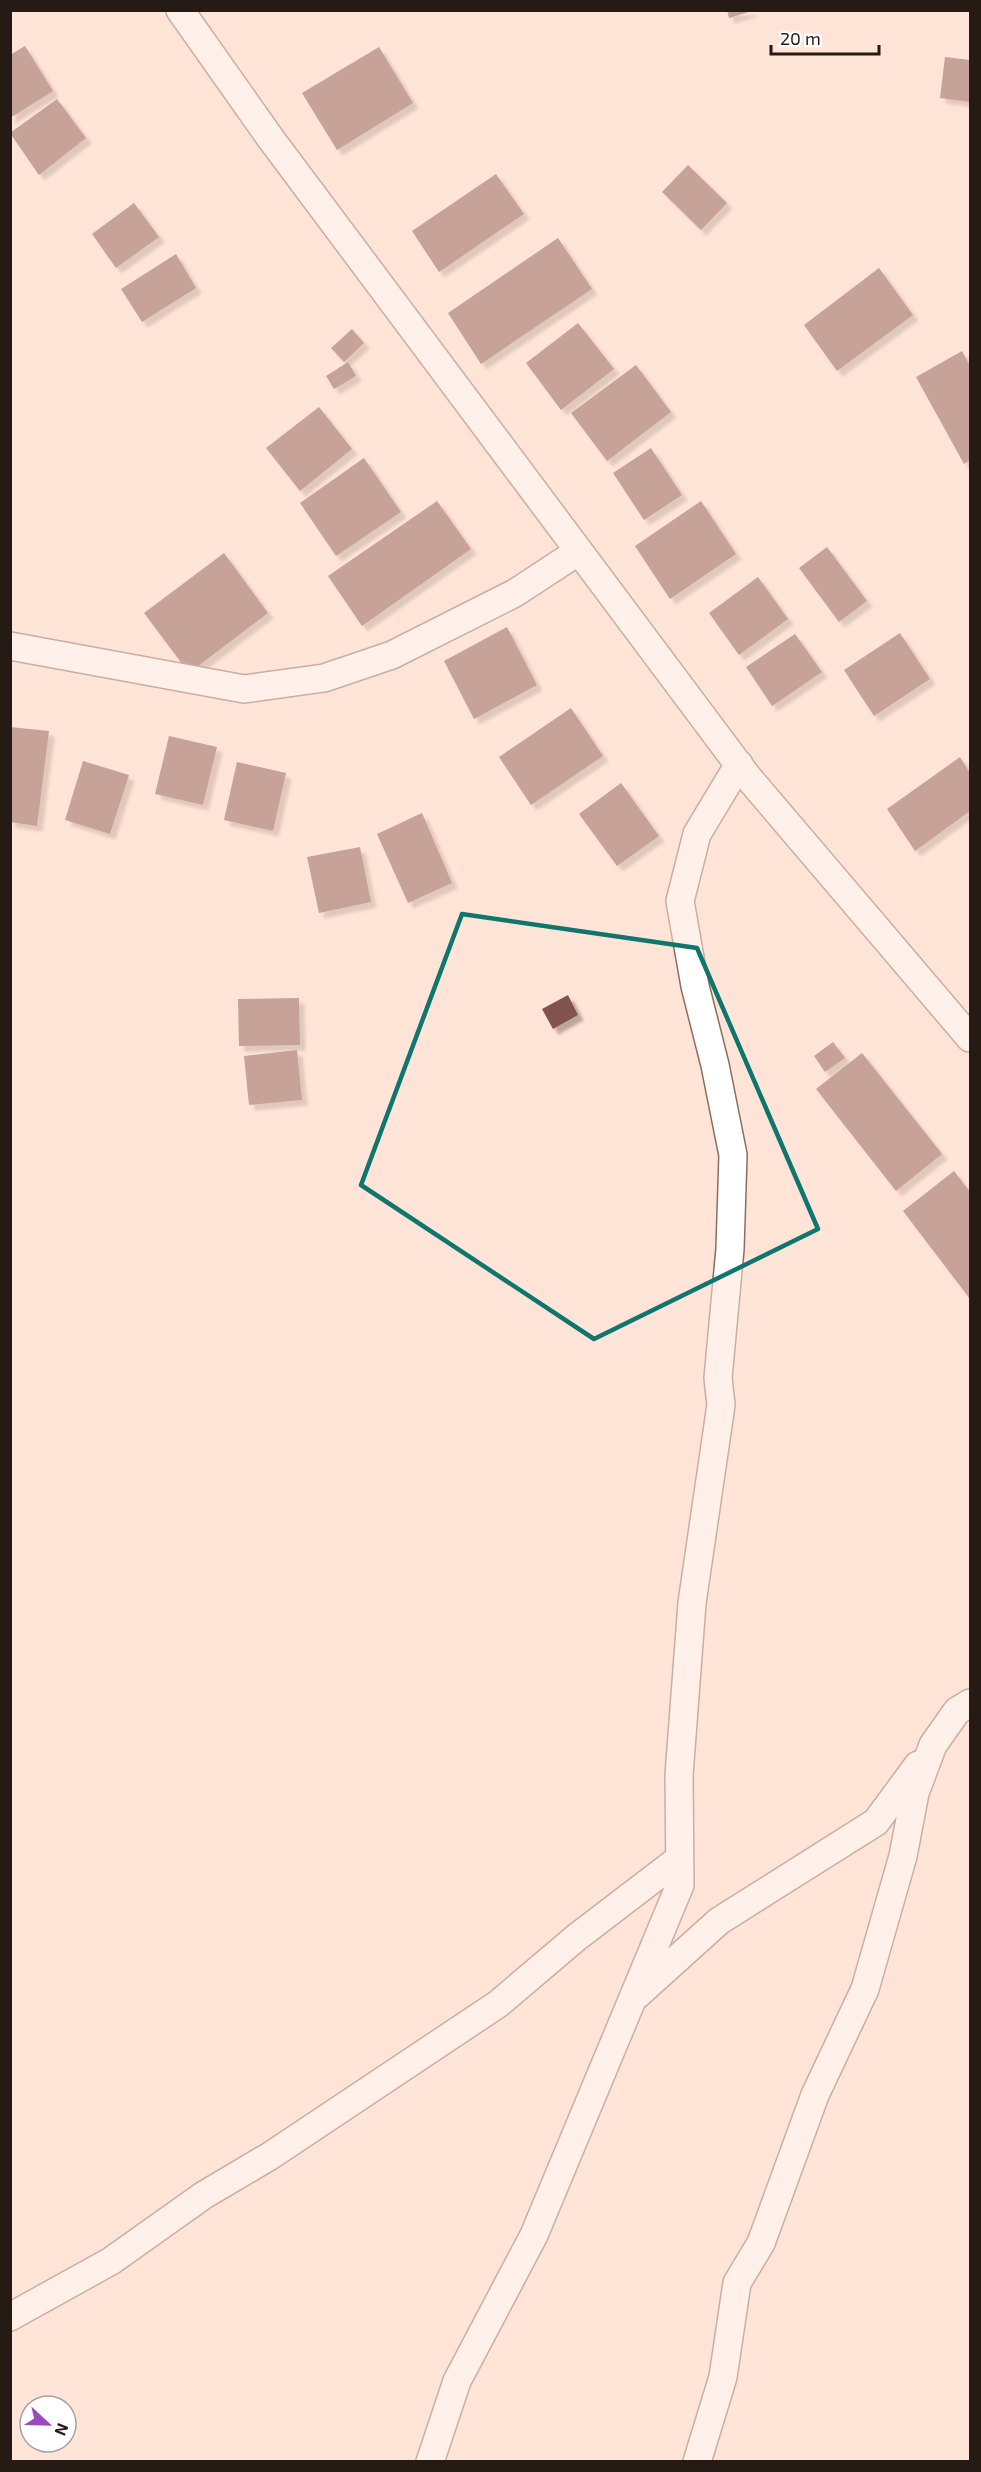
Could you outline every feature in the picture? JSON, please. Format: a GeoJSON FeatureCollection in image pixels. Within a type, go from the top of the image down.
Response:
{"type":"FeatureCollection","features":[{"type":"Feature","properties":{"kind":"street"},"geometry":{"type":"LineString","coordinates":[[180,10],[278,148],[739,764],[970,1038]]}},
{"type":"Feature","properties":{"kind":"street"},"geometry":{"type":"LineString","coordinates":[[10,646],[244,689],[324,678],[392,656],[515,593],[579,551]]}},
{"type":"Feature","properties":{"kind":"street"},"geometry":{"type":"LineString","coordinates":[[425,2459],[457,2381],[534,2235],[680,1885],[679,1775],[692,1603],[721,1405],[718,1378],[730,1249],[733,1155],[715,1065],[695,986],[680,901],[697,834],[739,764]]}},
{"type":"Feature","properties":{"kind":"street"},"geometry":{"type":"LineString","coordinates":[[632,1999],[719,1921],[876,1822],[957,1712],[970,1703]]}},
{"type":"Feature","properties":{"kind":"street"},"geometry":{"type":"LineString","coordinates":[[697,2462],[723,2377],[737,2283],[761,2243],[815,2095],[865,1989],[903,1856],[915,1793],[933,1745]]}},
{"type":"Feature","properties":{"kind":"street"},"geometry":{"type":"LineString","coordinates":[[10,2317],[111,2261],[204,2195],[270,2156],[498,2004],[577,1938],[679,1859]]}},
{"type":"Feature","properties":{"kind":"highlighted area"},"geometry":{"type":"Polygon","coordinates":[[[462,914],[697,948],[818,1229],[594,1339],[361,1185],[462,914]]]}},
{"type":"Feature","properties":{"kind":"building"},"geometry":{"type":"Polygon","coordinates":[[[727,10],[752,10],[752,11],[729,18],[727,10]]]}},
{"type":"Feature","properties":{"kind":"building"},"geometry":{"type":"Polygon","coordinates":[[[25,46],[53,91],[10,118],[10,55],[25,46]]]}},
{"type":"Feature","properties":{"kind":"building"},"geometry":{"type":"Polygon","coordinates":[[[379,47],[413,103],[337,150],[302,93],[379,47]]]}},
{"type":"Feature","properties":{"kind":"building"},"geometry":{"type":"Polygon","coordinates":[[[945,57],[970,60],[970,102],[940,98],[945,57]]]}},
{"type":"Feature","properties":{"kind":"building"},"geometry":{"type":"Polygon","coordinates":[[[57,99],[86,138],[39,175],[10,133],[57,99]]]}},
{"type":"Feature","properties":{"kind":"building"},"geometry":{"type":"Polygon","coordinates":[[[688,165],[727,203],[701,230],[662,192],[688,165]]]}},
{"type":"Feature","properties":{"kind":"building"},"geometry":{"type":"Polygon","coordinates":[[[496,174],[524,214],[439,272],[412,231],[496,174]]]}},
{"type":"Feature","properties":{"kind":"building"},"geometry":{"type":"Polygon","coordinates":[[[134,203],[159,237],[116,268],[92,234],[134,203]]]}},
{"type":"Feature","properties":{"kind":"building"},"geometry":{"type":"Polygon","coordinates":[[[558,238],[592,289],[481,364],[448,313],[558,238]]]}},
{"type":"Feature","properties":{"kind":"building"},"geometry":{"type":"Polygon","coordinates":[[[176,254],[196,288],[142,322],[121,289],[176,254]]]}},
{"type":"Feature","properties":{"kind":"building"},"geometry":{"type":"Polygon","coordinates":[[[879,268],[913,315],[837,371],[804,325],[879,268]]]}},
{"type":"Feature","properties":{"kind":"building"},"geometry":{"type":"Polygon","coordinates":[[[578,323],[614,369],[561,410],[526,363],[578,323]]]}},
{"type":"Feature","properties":{"kind":"building"},"geometry":{"type":"Polygon","coordinates":[[[352,329],[364,343],[344,362],[331,348],[352,329]]]}},
{"type":"Feature","properties":{"kind":"building"},"geometry":{"type":"Polygon","coordinates":[[[962,351],[970,366],[970,460],[964,464],[916,377],[962,351]]]}},
{"type":"Feature","properties":{"kind":"building"},"geometry":{"type":"Polygon","coordinates":[[[348,362],[356,376],[334,389],[326,376],[348,362]]]}},
{"type":"Feature","properties":{"kind":"building"},"geometry":{"type":"Polygon","coordinates":[[[636,365],[671,412],[607,461],[571,413],[636,365]]]}},
{"type":"Feature","properties":{"kind":"building"},"geometry":{"type":"Polygon","coordinates":[[[319,407],[352,449],[300,491],[266,448],[319,407]]]}},
{"type":"Feature","properties":{"kind":"building"},"geometry":{"type":"Polygon","coordinates":[[[651,448],[682,495],[644,520],[613,473],[651,448]]]}},
{"type":"Feature","properties":{"kind":"building"},"geometry":{"type":"Polygon","coordinates":[[[364,458],[401,512],[336,556],[300,503],[364,458]]]}},
{"type":"Feature","properties":{"kind":"building"},"geometry":{"type":"Polygon","coordinates":[[[437,501],[471,549],[362,626],[328,576],[437,501]]]}},
{"type":"Feature","properties":{"kind":"building"},"geometry":{"type":"Polygon","coordinates":[[[701,501],[736,554],[670,599],[635,546],[701,501]]]}},
{"type":"Feature","properties":{"kind":"building"},"geometry":{"type":"Polygon","coordinates":[[[827,547],[867,601],[839,622],[799,568],[827,547]]]}},
{"type":"Feature","properties":{"kind":"building"},"geometry":{"type":"Polygon","coordinates":[[[224,553],[268,613],[189,673],[144,613],[224,553]]]}},
{"type":"Feature","properties":{"kind":"building"},"geometry":{"type":"Polygon","coordinates":[[[758,577],[788,619],[739,655],[709,613],[758,577]]]}},
{"type":"Feature","properties":{"kind":"building"},"geometry":{"type":"Polygon","coordinates":[[[507,627],[537,685],[474,719],[444,661],[507,627]]]}},
{"type":"Feature","properties":{"kind":"building"},"geometry":{"type":"Polygon","coordinates":[[[900,633],[930,679],[874,716],[844,670],[900,633]]]}},
{"type":"Feature","properties":{"kind":"building"},"geometry":{"type":"Polygon","coordinates":[[[795,634],[822,672],[772,706],[746,667],[795,634]]]}},
{"type":"Feature","properties":{"kind":"building"},"geometry":{"type":"Polygon","coordinates":[[[571,708],[603,756],[531,805],[499,757],[571,708]]]}},
{"type":"Feature","properties":{"kind":"building"},"geometry":{"type":"Polygon","coordinates":[[[10,727],[49,731],[37,826],[10,822],[10,727]]]}},
{"type":"Feature","properties":{"kind":"building"},"geometry":{"type":"Polygon","coordinates":[[[169,736],[217,747],[203,805],[155,794],[169,736]]]}},
{"type":"Feature","properties":{"kind":"building"},"geometry":{"type":"Polygon","coordinates":[[[960,757],[970,773],[970,811],[915,851],[887,809],[960,757]]]}},
{"type":"Feature","properties":{"kind":"building"},"geometry":{"type":"Polygon","coordinates":[[[83,761],[129,775],[110,834],[65,820],[83,761]]]}},
{"type":"Feature","properties":{"kind":"building"},"geometry":{"type":"Polygon","coordinates":[[[237,762],[286,773],[273,831],[224,820],[237,762]]]}},
{"type":"Feature","properties":{"kind":"building"},"geometry":{"type":"Polygon","coordinates":[[[621,783],[659,836],[617,866],[579,814],[621,783]]]}},
{"type":"Feature","properties":{"kind":"building"},"geometry":{"type":"Polygon","coordinates":[[[422,813],[452,883],[408,903],[377,834],[422,813]]]}},
{"type":"Feature","properties":{"kind":"building"},"geometry":{"type":"Polygon","coordinates":[[[360,847],[371,902],[319,913],[307,857],[360,847]]]}},
{"type":"Feature","properties":{"kind":"building"},"geometry":{"type":"Polygon","coordinates":[[[568,995],[578,1015],[553,1029],[542,1009],[568,995]]]}},
{"type":"Feature","properties":{"kind":"building"},"geometry":{"type":"Polygon","coordinates":[[[299,998],[300,1045],[239,1046],[238,999],[299,998]]]}},
{"type":"Feature","properties":{"kind":"building"},"geometry":{"type":"Polygon","coordinates":[[[833,1042],[845,1058],[825,1072],[814,1056],[833,1042]]]}},
{"type":"Feature","properties":{"kind":"building"},"geometry":{"type":"Polygon","coordinates":[[[297,1050],[302,1100],[249,1105],[244,1056],[297,1050]]]}},
{"type":"Feature","properties":{"kind":"building"},"geometry":{"type":"Polygon","coordinates":[[[862,1053],[942,1154],[896,1191],[816,1089],[862,1053]]]}},
{"type":"Feature","properties":{"kind":"building"},"geometry":{"type":"Polygon","coordinates":[[[954,1171],[970,1192],[970,1299],[903,1211],[954,1171]]]}}]}
